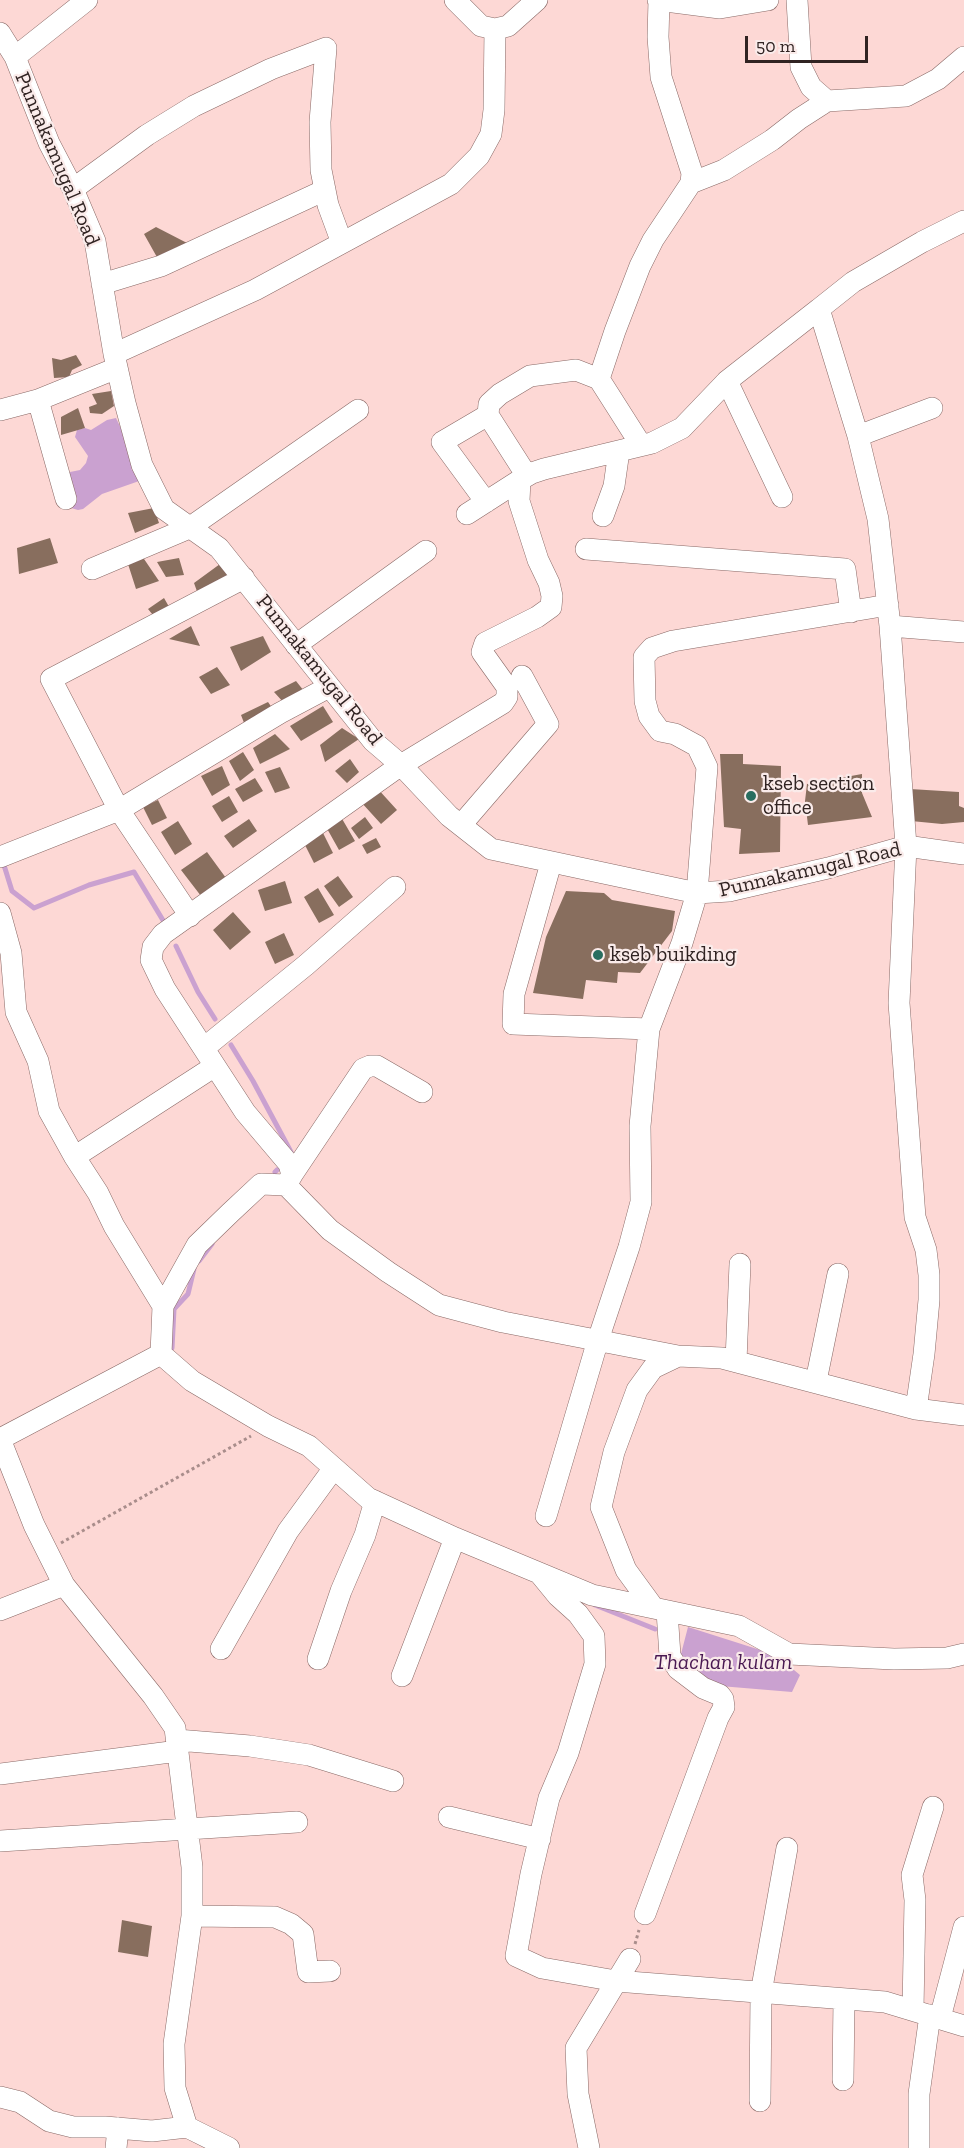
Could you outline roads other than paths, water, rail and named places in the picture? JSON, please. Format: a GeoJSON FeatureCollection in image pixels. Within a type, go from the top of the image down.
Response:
{"type":"FeatureCollection","features":[{"type":"Feature","properties":{"kind":"street"},"geometry":{"type":"LineString","coordinates":[[15,57],[87,0]]}},
{"type":"Feature","properties":{"kind":"street"},"geometry":{"type":"LineString","coordinates":[[455,0],[481,26],[495,29],[508,26],[537,0]]}},
{"type":"Feature","properties":{"kind":"street"},"geometry":{"type":"LineString","coordinates":[[599,379],[621,313],[640,266],[653,240],[691,183],[692,173],[661,77],[658,37],[659,0],[720,8],[768,0]]}},
{"type":"Feature","properties":{"kind":"street"},"geometry":{"type":"LineString","coordinates":[[797,0],[801,68],[811,87],[827,101]]}},
{"type":"Feature","properties":{"kind":"street"},"geometry":{"type":"LineString","coordinates":[[0,411],[38,400],[116,361],[255,290],[451,184],[479,156],[491,134],[494,110],[495,29]]}},
{"type":"Feature","properties":{"kind":"street","name":"Punnakamugal Road"},"geometry":{"type":"LineString","coordinates":[[0,33],[15,57],[49,143],[73,189],[95,240],[116,361],[142,465],[164,509],[219,548],[373,741],[401,765],[449,816],[491,849],[697,893],[729,891],[828,868],[906,846],[964,854]]}},
{"type":"Feature","properties":{"kind":"street"},"geometry":{"type":"LineString","coordinates":[[73,189],[147,135],[194,106],[271,69],[326,48],[320,122],[321,170],[328,205],[342,243]]}},
{"type":"Feature","properties":{"kind":"street"},"geometry":{"type":"LineString","coordinates":[[691,183],[724,170],[827,101],[906,96],[938,78],[964,57]]}},
{"type":"Feature","properties":{"kind":"street"},"geometry":{"type":"LineString","coordinates":[[102,284],[161,266],[326,190]]}},
{"type":"Feature","properties":{"kind":"street"},"geometry":{"type":"LineString","coordinates":[[466,514],[538,471],[652,442],[682,428],[727,381],[853,282],[922,242],[964,221]]}},
{"type":"Feature","properties":{"kind":"street"},"geometry":{"type":"LineString","coordinates":[[819,309],[858,436],[878,519],[889,616],[906,846],[899,1003],[915,1216],[926,1250],[928,1275],[924,1354],[916,1408]]}},
{"type":"Feature","properties":{"kind":"street"},"geometry":{"type":"LineString","coordinates":[[641,445],[599,379],[576,370],[530,376],[500,394],[489,404],[488,415],[523,478],[519,501],[552,596],[551,608],[485,643],[482,652],[507,687],[507,697],[503,704],[401,765],[163,934],[153,947],[151,960],[165,989],[245,1112],[289,1164],[289,1180],[330,1230],[439,1305],[503,1322],[678,1356],[722,1358],[916,1408],[964,1415]]}},
{"type":"Feature","properties":{"kind":"street"},"geometry":{"type":"LineString","coordinates":[[727,381],[782,497]]}},
{"type":"Feature","properties":{"kind":"street"},"geometry":{"type":"LineString","coordinates":[[38,400],[66,499]]}},
{"type":"Feature","properties":{"kind":"street"},"geometry":{"type":"LineString","coordinates":[[858,436],[932,408]]}},
{"type":"Feature","properties":{"kind":"street"},"geometry":{"type":"LineString","coordinates":[[92,569],[189,528],[358,410]]}},
{"type":"Feature","properties":{"kind":"street"},"geometry":{"type":"LineString","coordinates":[[486,502],[442,442],[488,415]]}},
{"type":"Feature","properties":{"kind":"street"},"geometry":{"type":"LineString","coordinates":[[603,516],[614,486],[619,451]]}},
{"type":"Feature","properties":{"kind":"street"},"geometry":{"type":"LineString","coordinates":[[586,549],[845,569],[851,612]]}},
{"type":"Feature","properties":{"kind":"street"},"geometry":{"type":"LineString","coordinates":[[296,645],[426,551]]}},
{"type":"Feature","properties":{"kind":"street"},"geometry":{"type":"LineString","coordinates":[[190,915],[119,810],[51,679],[244,578]]}},
{"type":"Feature","properties":{"kind":"street"},"geometry":{"type":"LineString","coordinates":[[546,1516],[641,1202],[640,1126],[649,1029],[682,943],[697,893],[707,767],[697,746],[675,734],[660,730],[649,716],[645,701],[644,657],[652,648],[673,641],[851,612],[889,616],[964,632]]}},
{"type":"Feature","properties":{"kind":"street"},"geometry":{"type":"LineString","coordinates":[[461,825],[548,724],[522,676]]}},
{"type":"Feature","properties":{"kind":"street"},"geometry":{"type":"LineString","coordinates":[[0,857],[119,810],[280,713],[329,687]]}},
{"type":"Feature","properties":{"kind":"street"},"geometry":{"type":"LineString","coordinates":[[551,863],[514,994],[513,1024],[649,1029]]}},
{"type":"Feature","properties":{"kind":"street"},"geometry":{"type":"LineString","coordinates":[[204,1048],[306,965],[395,887]]}},
{"type":"Feature","properties":{"kind":"street"},"geometry":{"type":"LineString","coordinates":[[0,913],[11,953],[16,1011],[38,1061],[49,1111],[98,1193],[114,1226],[163,1306]]}},
{"type":"Feature","properties":{"kind":"street"},"geometry":{"type":"LineString","coordinates":[[76,1159],[82,1152],[215,1066]]}},
{"type":"Feature","properties":{"kind":"street"},"geometry":{"type":"LineString","coordinates":[[161,1354],[163,1306],[197,1245],[261,1184],[289,1180],[363,1069],[377,1066],[422,1092]]}},
{"type":"Feature","properties":{"kind":"street"},"geometry":{"type":"LineString","coordinates":[[736,1361],[740,1264]]}},
{"type":"Feature","properties":{"kind":"street"},"geometry":{"type":"LineString","coordinates":[[816,1381],[838,1274]]}},
{"type":"Feature","properties":{"kind":"street"},"geometry":{"type":"LineString","coordinates":[[161,1354],[192,1382],[268,1426],[309,1446],[368,1498],[455,1538],[592,1595],[739,1626],[789,1654],[894,1659],[947,1658],[964,1654]]}},
{"type":"Feature","properties":{"kind":"street"},"geometry":{"type":"LineString","coordinates":[[161,1354],[0,1439],[19,1490],[64,1585],[153,1696],[175,1728],[192,1867],[192,1916],[174,2044],[175,2088],[187,2127]]}},
{"type":"Feature","properties":{"kind":"street"},"geometry":{"type":"LineString","coordinates":[[645,1914],[724,1707],[720,1695],[703,1688],[678,1669],[670,1656],[660,1609],[626,1570],[601,1508],[614,1452],[637,1390],[653,1368],[678,1356]]}},
{"type":"Feature","properties":{"kind":"street"},"geometry":{"type":"LineString","coordinates":[[221,1649],[288,1531],[334,1468]]}},
{"type":"Feature","properties":{"kind":"street"},"geometry":{"type":"LineString","coordinates":[[318,1659],[341,1590],[365,1535],[375,1501]]}},
{"type":"Feature","properties":{"kind":"street"},"geometry":{"type":"LineString","coordinates":[[402,1676],[455,1538]]}},
{"type":"Feature","properties":{"kind":"street"},"geometry":{"type":"LineString","coordinates":[[538,1572],[558,1596],[578,1614],[594,1636],[595,1664],[568,1753],[549,1798],[531,1874],[516,1956],[542,1968],[616,1981],[885,2002],[964,2026]]}},
{"type":"Feature","properties":{"kind":"street"},"geometry":{"type":"LineString","coordinates":[[0,1610],[64,1585]]}},
{"type":"Feature","properties":{"kind":"street"},"geometry":{"type":"LineString","coordinates":[[0,1774],[177,1745],[250,1746],[309,1755],[393,1781]]}},
{"type":"Feature","properties":{"kind":"street"},"geometry":{"type":"LineString","coordinates":[[919,2148],[919,2094],[928,2014],[912,1875],[933,1807]]}},
{"type":"Feature","properties":{"kind":"street"},"geometry":{"type":"LineString","coordinates":[[449,1817],[540,1839]]}},
{"type":"Feature","properties":{"kind":"street"},"geometry":{"type":"LineString","coordinates":[[0,1841],[297,1822]]}},
{"type":"Feature","properties":{"kind":"street"},"geometry":{"type":"LineString","coordinates":[[760,2101],[761,1993],[787,1848]]}},
{"type":"Feature","properties":{"kind":"street"},"geometry":{"type":"LineString","coordinates":[[192,1916],[275,1917],[291,1924],[303,1934],[308,1972],[330,1971]]}},
{"type":"Feature","properties":{"kind":"street"},"geometry":{"type":"LineString","coordinates":[[928,2014],[964,1927]]}},
{"type":"Feature","properties":{"kind":"street"},"geometry":{"type":"LineString","coordinates":[[589,2148],[578,2094],[576,2048],[630,1959]]}},
{"type":"Feature","properties":{"kind":"street"},"geometry":{"type":"LineString","coordinates":[[843,2080],[844,1999]]}},
{"type":"Feature","properties":{"kind":"street"},"geometry":{"type":"LineString","coordinates":[[0,2097],[20,2102],[49,2121],[117,2138],[187,2127],[229,2148]]}},
{"type":"Feature","properties":{"kind":"water"},"geometry":{"type":"Polygon","coordinates":[[[116,418],[138,464],[131,469],[140,474],[142,480],[102,494],[83,509],[71,508],[65,473],[80,470],[88,456],[75,437],[77,430],[85,428],[91,430],[107,420],[116,418]]]}},
{"type":"Feature","properties":{"kind":"water","name":"Thachan kulam"},"geometry":{"type":"Polygon","coordinates":[[[688,1627],[776,1655],[800,1675],[792,1692],[708,1685],[681,1654],[688,1627]]]}},
{"type":"Feature","properties":{"kind":"waterway"},"geometry":{"type":"LineString","coordinates":[[3,862],[12,891],[34,908],[89,885],[134,872],[164,922]]}},
{"type":"Feature","properties":{"kind":"waterway"},"geometry":{"type":"LineString","coordinates":[[176,946],[198,992],[215,1019]]}},
{"type":"Feature","properties":{"kind":"waterway"},"geometry":{"type":"LineString","coordinates":[[231,1045],[291,1152]]}},
{"type":"Feature","properties":{"kind":"waterway"},"geometry":{"type":"LineString","coordinates":[[199,1261],[212,1244]]}},
{"type":"Feature","properties":{"kind":"waterway"},"geometry":{"type":"LineString","coordinates":[[172,1348],[174,1309],[188,1294],[194,1269]]}},
{"type":"Feature","properties":{"kind":"waterway"},"geometry":{"type":"LineString","coordinates":[[595,1605],[655,1629]]}},
{"type":"Feature","properties":{"kind":"place","name":"kseb section office"},"geometry":{"type":"Point","coordinates":[751,796]}},
{"type":"Feature","properties":{"kind":"place","name":"kseb buikding"},"geometry":{"type":"Point","coordinates":[598,955]}}]}
